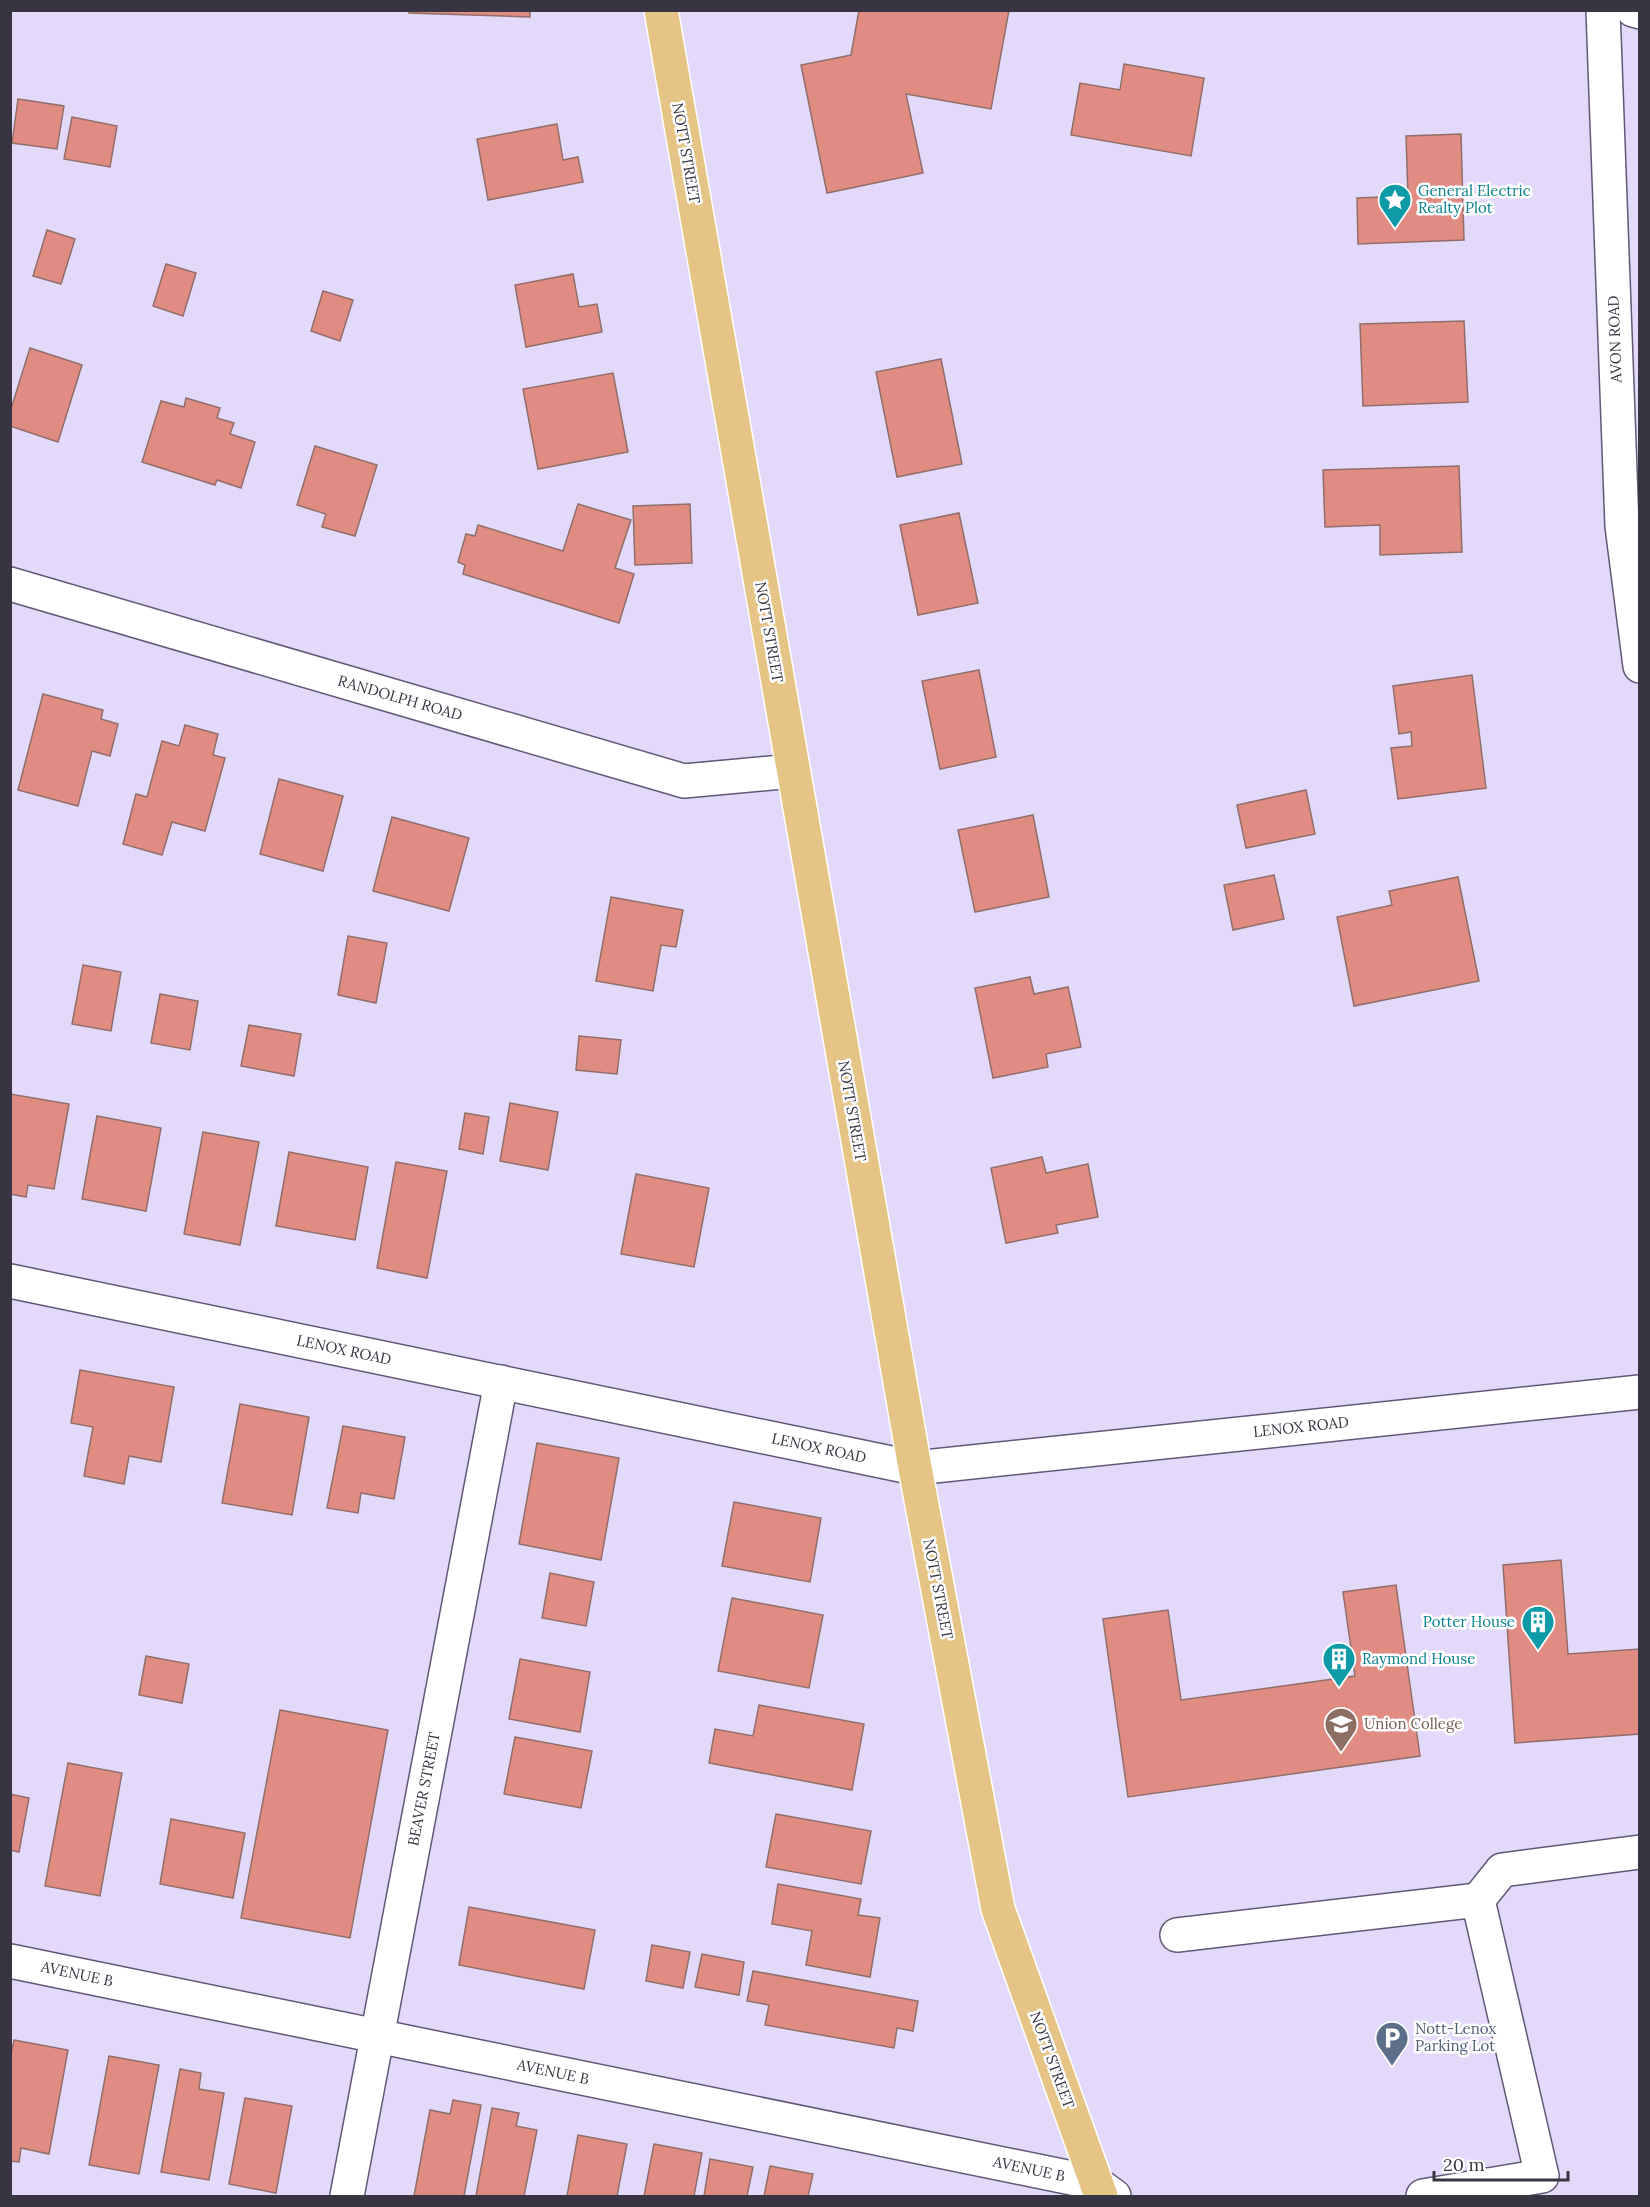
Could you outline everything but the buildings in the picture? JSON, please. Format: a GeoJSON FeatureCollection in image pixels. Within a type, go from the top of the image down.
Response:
{"type":"FeatureCollection","features":[{"type":"Feature","properties":{"kind":"main road","name":"NOTT STREET"},"geometry":{"type":"LineString","coordinates":[[661,10],[915,1468],[998,1909],[1103,2192]]}},
{"type":"Feature","properties":{"kind":"street","name":"AVON ROAD"},"geometry":{"type":"LineString","coordinates":[[1603,10],[1622,526],[1640,666]]}},
{"type":"Feature","properties":{"kind":"street"},"geometry":{"type":"LineString","coordinates":[[1633,10],[1640,12]]}},
{"type":"Feature","properties":{"kind":"street","name":"RANDOLPH ROAD"},"geometry":{"type":"LineString","coordinates":[[10,584],[684,781],[793,771]]}},
{"type":"Feature","properties":{"kind":"street","name":"LENOX ROAD"},"geometry":{"type":"LineString","coordinates":[[10,1281],[915,1468],[1640,1392]]}},
{"type":"Feature","properties":{"kind":"street","name":"BEAVER STREET"},"geometry":{"type":"LineString","coordinates":[[346,2196],[501,1382]]}},
{"type":"Feature","properties":{"kind":"street"},"geometry":{"type":"LineString","coordinates":[[1177,1935],[1478,1900],[1502,1870],[1640,1852]]}},
{"type":"Feature","properties":{"kind":"street"},"geometry":{"type":"LineString","coordinates":[[1423,2196],[1541,2186],[1478,1900]]}},
{"type":"Feature","properties":{"kind":"street","name":"AVENUE B"},"geometry":{"type":"LineString","coordinates":[[10,1961],[377,2036],[1103,2192]]}},
{"type":"Feature","properties":{"kind":"place","name":"General Electric Realty Plot"},"geometry":{"type":"Point","coordinates":[1395,229]}},
{"type":"Feature","properties":{"kind":"place","name":"Potter House"},"geometry":{"type":"Point","coordinates":[1538,1651]}},
{"type":"Feature","properties":{"kind":"place","name":"Raymond House"},"geometry":{"type":"Point","coordinates":[1339,1688]}},
{"type":"Feature","properties":{"kind":"place","name":"Union College"},"geometry":{"type":"Point","coordinates":[1341,1753]}},
{"type":"Feature","properties":{"kind":"place","name":"Nott-Lenox Parking Lot"},"geometry":{"type":"Point","coordinates":[1392,2067]}}]}
